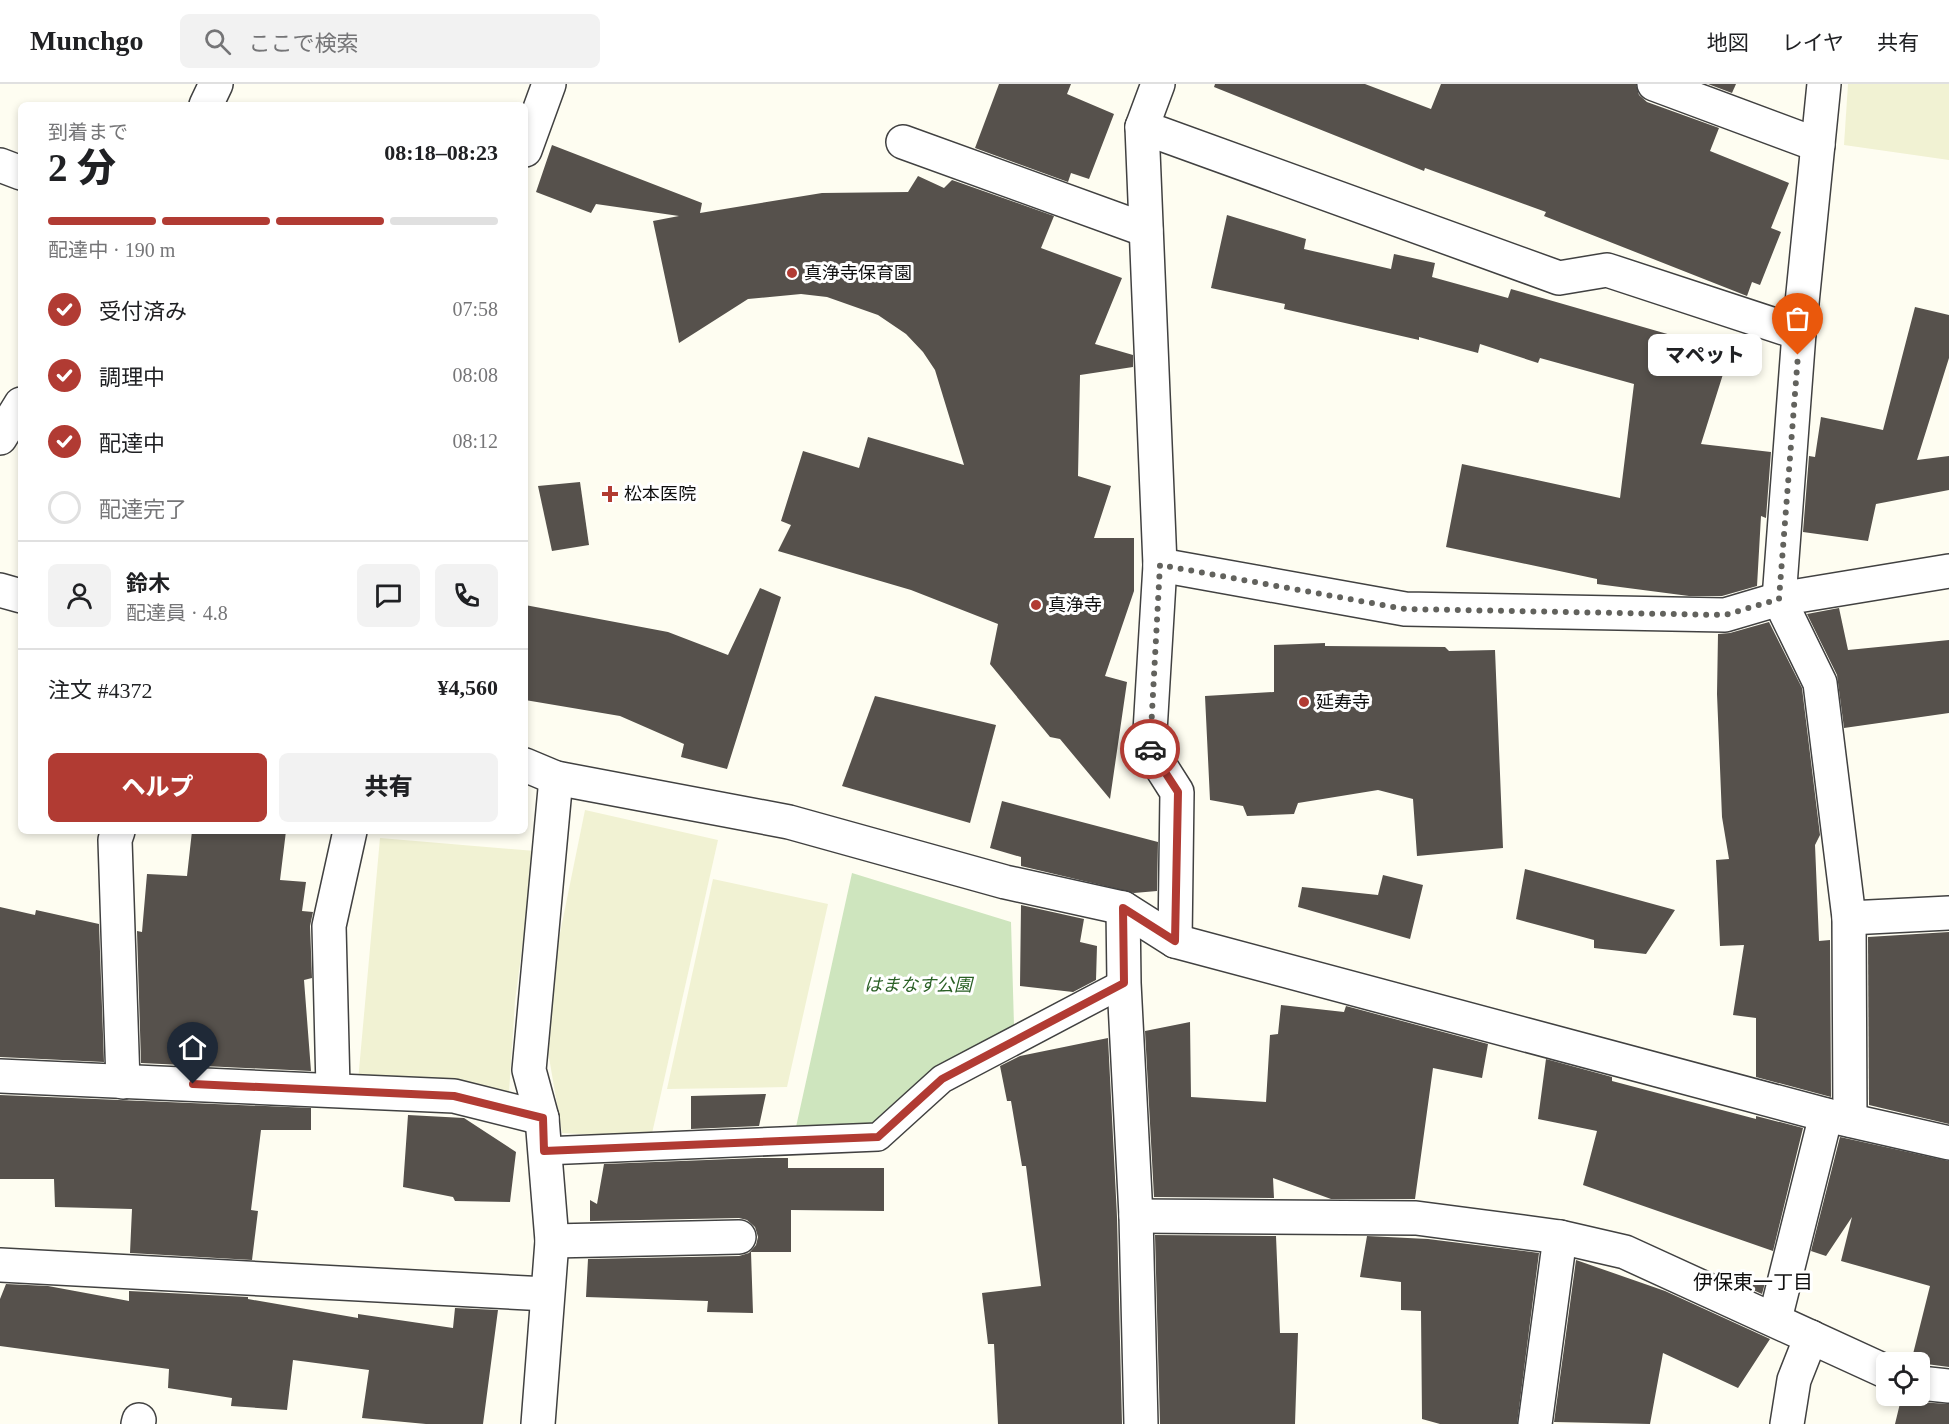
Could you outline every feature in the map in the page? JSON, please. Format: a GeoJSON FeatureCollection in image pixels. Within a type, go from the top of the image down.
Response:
{"type":"FeatureCollection","features":[{"type":"Feature","properties":{"kind":"street"},"geometry":{"type":"LineString","coordinates":[[207,102],[216,84]]}},
{"type":"Feature","properties":{"kind":"street"},"geometry":{"type":"LineString","coordinates":[[528,142],[549,84]]}},
{"type":"Feature","properties":{"kind":"street"},"geometry":{"type":"LineString","coordinates":[[1158,84],[1142,127],[1160,565],[1149,748],[1178,792],[1175,941]]}},
{"type":"Feature","properties":{"kind":"street"},"geometry":{"type":"LineString","coordinates":[[1654,84],[1818,145]]}},
{"type":"Feature","properties":{"kind":"street"},"geometry":{"type":"LineString","coordinates":[[1775,1319],[1838,1117],[1849,918],[1821,683],[1779,599],[1799,333],[1824,84]]}},
{"type":"Feature","properties":{"kind":"street"},"geometry":{"type":"LineString","coordinates":[[1142,127],[1559,278],[1607,270],[1799,333]]}},
{"type":"Feature","properties":{"kind":"street"},"geometry":{"type":"LineString","coordinates":[[903,142],[1146,230]]}},
{"type":"Feature","properties":{"kind":"street"},"geometry":{"type":"LineString","coordinates":[[0,165],[18,172]]}},
{"type":"Feature","properties":{"kind":"street"},"geometry":{"type":"LineString","coordinates":[[0,438],[18,409]]}},
{"type":"Feature","properties":{"kind":"street"},"geometry":{"type":"LineString","coordinates":[[1160,565],[1405,609],[1725,615],[1779,599],[1949,571]]}},
{"type":"Feature","properties":{"kind":"street"},"geometry":{"type":"LineString","coordinates":[[0,590],[18,595]]}},
{"type":"Feature","properties":{"kind":"street"},"geometry":{"type":"LineString","coordinates":[[528,766],[556,778],[789,822],[1005,882],[1123,908],[1175,941],[1838,1117],[1949,1143]]}},
{"type":"Feature","properties":{"kind":"street"},"geometry":{"type":"LineString","coordinates":[[538,1424],[552,1241],[543,1118],[529,1070],[556,778]]}},
{"type":"Feature","properties":{"kind":"street"},"geometry":{"type":"LineString","coordinates":[[117,834],[115,840],[123,1082]]}},
{"type":"Feature","properties":{"kind":"street"},"geometry":{"type":"LineString","coordinates":[[333,1088],[329,926],[349,834]]}},
{"type":"Feature","properties":{"kind":"street"},"geometry":{"type":"LineString","coordinates":[[1123,908],[1124,983],[1136,1216],[1141,1424]]}},
{"type":"Feature","properties":{"kind":"street"},"geometry":{"type":"LineString","coordinates":[[1849,918],[1949,913]]}},
{"type":"Feature","properties":{"kind":"street"},"geometry":{"type":"LineString","coordinates":[[0,1076],[333,1088],[454,1096],[543,1118]]}},
{"type":"Feature","properties":{"kind":"street"},"geometry":{"type":"LineString","coordinates":[[1136,1216],[1416,1218],[1560,1237],[1624,1252],[1876,1367]]}},
{"type":"Feature","properties":{"kind":"street"},"geometry":{"type":"LineString","coordinates":[[552,1241],[739,1237]]}},
{"type":"Feature","properties":{"kind":"street"},"geometry":{"type":"LineString","coordinates":[[1535,1424],[1560,1237]]}},
{"type":"Feature","properties":{"kind":"street"},"geometry":{"type":"LineString","coordinates":[[0,1265],[547,1294]]}},
{"type":"Feature","properties":{"kind":"street"},"geometry":{"type":"LineString","coordinates":[[1787,1424],[1794,1380],[1810,1337]]}},
{"type":"Feature","properties":{"kind":"street"},"geometry":{"type":"LineString","coordinates":[[1930,1384],[1949,1386]]}},
{"type":"Feature","properties":{"kind":"lane"},"geometry":{"type":"LineString","coordinates":[[544,1151],[878,1137],[942,1079],[1124,983]]}},
{"type":"Feature","properties":{"kind":"green space"},"geometry":{"type":"Polygon","coordinates":[[[1848,84],[1949,84],[1949,160],[1844,145],[1848,84]]]}},
{"type":"Feature","properties":{"kind":"green space"},"geometry":{"type":"Polygon","coordinates":[[[585,810],[718,840],[651,1138],[562,1133],[546,1040],[546,1002],[585,810]]]}},
{"type":"Feature","properties":{"kind":"green space"},"geometry":{"type":"Polygon","coordinates":[[[380,838],[535,851],[515,1001],[509,1093],[358,1081],[380,838]]]}},
{"type":"Feature","properties":{"kind":"green space","name":"はまなす公園"},"geometry":{"type":"Polygon","coordinates":[[[852,873],[1011,922],[1014,1025],[927,1083],[868,1132],[794,1136],[852,873]]]}},
{"type":"Feature","properties":{"kind":"green space"},"geometry":{"type":"Polygon","coordinates":[[[713,879],[828,904],[787,1087],[667,1089],[713,879]]]}},
{"type":"Feature","properties":{"kind":"building"},"geometry":{"type":"Polygon","coordinates":[[[999,84],[1071,84],[1067,94],[1114,114],[1089,179],[1071,173],[1068,182],[975,148],[999,84]]]}},
{"type":"Feature","properties":{"kind":"building"},"geometry":{"type":"Polygon","coordinates":[[[1215,84],[1365,84],[1431,109],[1441,84],[1636,84],[1639,95],[1647,102],[1719,128],[1710,151],[1789,183],[1771,228],[1781,232],[1760,285],[1752,282],[1747,296],[1544,216],[1546,212],[1425,168],[1424,171],[1214,87],[1215,84]]]}},
{"type":"Feature","properties":{"kind":"building"},"geometry":{"type":"Polygon","coordinates":[[[1708,84],[1736,84],[1732,93],[1708,84]]]}},
{"type":"Feature","properties":{"kind":"building"},"geometry":{"type":"Polygon","coordinates":[[[552,145],[702,203],[700,213],[822,193],[908,192],[918,176],[944,188],[952,180],[1054,216],[1041,248],[1122,278],[1095,344],[1133,355],[1133,367],[1080,375],[1078,476],[1111,486],[1094,538],[1134,538],[1134,591],[1105,676],[1127,682],[1110,799],[1060,739],[1050,737],[990,664],[998,624],[911,590],[778,551],[791,525],[781,521],[803,451],[859,468],[868,437],[964,465],[935,370],[923,352],[906,334],[878,315],[827,297],[801,294],[748,299],[679,343],[653,221],[679,216],[596,204],[591,213],[536,192],[552,145]]]}},
{"type":"Feature","properties":{"kind":"building"},"geometry":{"type":"Polygon","coordinates":[[[1227,215],[1306,239],[1304,249],[1391,269],[1394,254],[1435,263],[1432,277],[1508,298],[1511,289],[1730,352],[1701,444],[1771,452],[1766,518],[1761,516],[1757,586],[1722,596],[1689,596],[1597,584],[1597,579],[1446,547],[1462,464],[1620,498],[1634,384],[1540,358],[1538,363],[1480,344],[1478,353],[1419,337],[1419,340],[1284,309],[1285,304],[1211,288],[1227,215]]]}},
{"type":"Feature","properties":{"kind":"building"},"geometry":{"type":"Polygon","coordinates":[[[1915,307],[1949,315],[1949,358],[1917,460],[1949,456],[1949,490],[1876,504],[1868,541],[1803,532],[1809,456],[1815,457],[1821,417],[1883,430],[1915,307]]]}},
{"type":"Feature","properties":{"kind":"building"},"geometry":{"type":"Polygon","coordinates":[[[580,482],[589,545],[552,551],[538,486],[580,482]]]}},
{"type":"Feature","properties":{"kind":"building"},"geometry":{"type":"Polygon","coordinates":[[[760,588],[781,597],[727,769],[681,757],[684,744],[620,716],[528,701],[528,606],[668,632],[728,655],[760,588]]]}},
{"type":"Feature","properties":{"kind":"building"},"geometry":{"type":"Polygon","coordinates":[[[1839,608],[1848,650],[1949,640],[1949,713],[1844,728],[1837,675],[1807,614],[1839,608]]]}},
{"type":"Feature","properties":{"kind":"building"},"geometry":{"type":"Polygon","coordinates":[[[1769,622],[1802,688],[1820,835],[1815,845],[1819,941],[1830,940],[1831,1097],[1756,1077],[1756,1018],[1733,1015],[1744,945],[1720,946],[1716,860],[1729,859],[1722,817],[1717,694],[1718,634],[1769,622]]]}},
{"type":"Feature","properties":{"kind":"building"},"geometry":{"type":"Polygon","coordinates":[[[1325,643],[1325,646],[1445,647],[1449,651],[1495,650],[1503,848],[1417,856],[1413,799],[1378,790],[1298,803],[1294,814],[1247,816],[1243,806],[1210,800],[1205,696],[1274,692],[1274,645],[1325,643]]]}},
{"type":"Feature","properties":{"kind":"building"},"geometry":{"type":"Polygon","coordinates":[[[875,696],[996,725],[970,823],[842,786],[875,696]]]}},
{"type":"Feature","properties":{"kind":"building"},"geometry":{"type":"Polygon","coordinates":[[[1002,801],[1158,842],[1157,891],[1134,893],[1021,866],[1021,857],[990,848],[1002,801]]]}},
{"type":"Feature","properties":{"kind":"building"},"geometry":{"type":"Polygon","coordinates":[[[192,834],[286,834],[280,880],[306,882],[302,911],[313,912],[310,926],[312,978],[304,980],[311,1071],[141,1063],[137,931],[142,932],[147,874],[187,876],[192,834]]]}},
{"type":"Feature","properties":{"kind":"building"},"geometry":{"type":"Polygon","coordinates":[[[1525,869],[1675,910],[1646,954],[1594,948],[1594,940],[1516,919],[1525,869]]]}},
{"type":"Feature","properties":{"kind":"building"},"geometry":{"type":"Polygon","coordinates":[[[1383,875],[1423,885],[1410,939],[1298,907],[1302,887],[1378,895],[1383,875]]]}},
{"type":"Feature","properties":{"kind":"building"},"geometry":{"type":"Polygon","coordinates":[[[1021,905],[1084,919],[1080,942],[1097,946],[1096,980],[1073,992],[1020,986],[1021,905]]]}},
{"type":"Feature","properties":{"kind":"building"},"geometry":{"type":"Polygon","coordinates":[[[0,907],[35,915],[36,910],[99,924],[104,1062],[0,1057],[0,907]]]}},
{"type":"Feature","properties":{"kind":"building"},"geometry":{"type":"Polygon","coordinates":[[[1949,932],[1949,1124],[1869,1105],[1868,937],[1949,932]]]}},
{"type":"Feature","properties":{"kind":"building"},"geometry":{"type":"Polygon","coordinates":[[[1281,1005],[1344,1012],[1346,1006],[1488,1044],[1482,1078],[1433,1068],[1415,1199],[1331,1199],[1273,1178],[1274,1198],[1154,1197],[1145,1031],[1190,1022],[1191,1097],[1266,1102],[1270,1035],[1278,1034],[1281,1005]]]}},
{"type":"Feature","properties":{"kind":"building"},"geometry":{"type":"Polygon","coordinates":[[[1108,1038],[1117,1217],[1122,1424],[998,1424],[994,1344],[988,1344],[982,1293],[1041,1286],[1026,1166],[1022,1166],[1011,1101],[1007,1101],[1000,1066],[1020,1056],[1108,1038]]]}},
{"type":"Feature","properties":{"kind":"building"},"geometry":{"type":"Polygon","coordinates":[[[1546,1059],[1612,1077],[1612,1081],[1756,1119],[1756,1116],[1803,1128],[1773,1251],[1583,1185],[1597,1131],[1538,1119],[1546,1059]]]}},
{"type":"Feature","properties":{"kind":"building"},"geometry":{"type":"Polygon","coordinates":[[[766,1094],[759,1126],[691,1129],[691,1096],[766,1094]]]}},
{"type":"Feature","properties":{"kind":"building"},"geometry":{"type":"Polygon","coordinates":[[[0,1095],[311,1108],[311,1130],[261,1130],[251,1210],[258,1211],[252,1260],[130,1253],[132,1209],[55,1207],[54,1179],[0,1179],[0,1095]]]}},
{"type":"Feature","properties":{"kind":"building"},"geometry":{"type":"Polygon","coordinates":[[[408,1115],[464,1118],[516,1152],[510,1202],[455,1201],[453,1197],[403,1187],[408,1115]]]}},
{"type":"Feature","properties":{"kind":"building"},"geometry":{"type":"Polygon","coordinates":[[[1840,1137],[1949,1161],[1949,1367],[1930,1364],[1930,1352],[1914,1352],[1930,1286],[1841,1261],[1852,1217],[1826,1256],[1811,1251],[1840,1137]]]}},
{"type":"Feature","properties":{"kind":"building"},"geometry":{"type":"Polygon","coordinates":[[[788,1158],[788,1168],[884,1168],[884,1211],[791,1210],[791,1252],[751,1252],[753,1313],[707,1312],[708,1301],[586,1297],[588,1259],[739,1256],[749,1253],[756,1245],[758,1237],[755,1227],[747,1220],[739,1218],[590,1221],[590,1200],[597,1204],[604,1164],[788,1158]]]}},
{"type":"Feature","properties":{"kind":"building"},"geometry":{"type":"Polygon","coordinates":[[[1155,1235],[1276,1236],[1280,1333],[1298,1333],[1295,1424],[1160,1424],[1155,1235]]]}},
{"type":"Feature","properties":{"kind":"building"},"geometry":{"type":"Polygon","coordinates":[[[1367,1236],[1428,1239],[1539,1253],[1517,1424],[1440,1424],[1422,1419],[1421,1311],[1401,1310],[1401,1282],[1360,1277],[1367,1236]]]}},
{"type":"Feature","properties":{"kind":"building"},"geometry":{"type":"Polygon","coordinates":[[[1576,1260],[1665,1291],[1770,1339],[1738,1388],[1663,1353],[1650,1424],[1554,1422],[1576,1260]]]}},
{"type":"Feature","properties":{"kind":"building"},"geometry":{"type":"Polygon","coordinates":[[[1722,1276],[1765,1283],[1762,1294],[1722,1276]]]}},
{"type":"Feature","properties":{"kind":"building"},"geometry":{"type":"Polygon","coordinates":[[[6,1284],[48,1286],[129,1301],[129,1291],[248,1297],[248,1299],[358,1318],[358,1314],[453,1328],[455,1308],[498,1310],[483,1424],[426,1424],[362,1418],[369,1370],[293,1360],[287,1410],[231,1406],[232,1398],[168,1388],[169,1369],[0,1346],[0,1299],[6,1284]]]}},
{"type":"Feature","properties":{"kind":"building"},"geometry":{"type":"Polygon","coordinates":[[[1930,1403],[1949,1404],[1949,1424],[1895,1424],[1899,1406],[1930,1406],[1930,1403]]]}},
{"type":"Feature","properties":{"kind":"way so far"},"geometry":{"type":"LineString","coordinates":[[1150,749],[1160,565],[1405,609],[1725,615],[1779,599],[1798,355]]}},
{"type":"Feature","properties":{"kind":"place","name":"真浄寺保育園"},"geometry":{"type":"Point","coordinates":[792,273]}},
{"type":"Feature","properties":{"kind":"place","name":"マペット"},"geometry":{"type":"Point","coordinates":[1798,355]}},
{"type":"Feature","properties":{"kind":"place","name":"松本医院"},"geometry":{"type":"Point","coordinates":[610,494]}},
{"type":"Feature","properties":{"kind":"place","name":"真浄寺"},"geometry":{"type":"Point","coordinates":[1036,605]}},
{"type":"Feature","properties":{"kind":"place","name":"延寿寺"},"geometry":{"type":"Point","coordinates":[1304,702]}},
{"type":"Feature","properties":{"kind":"district","name":"伊保東一丁目"},"geometry":{"type":"Point","coordinates":[1753,1282]}},
{"type":"Feature","properties":{"kind":"route"},"geometry":{"type":"LineString","coordinates":[[193,1084],[333,1088],[454,1096],[543,1118],[544,1151],[878,1137],[901,1113],[942,1079],[1124,983],[1123,908],[1175,941],[1178,792],[1150,749]]}}]}
